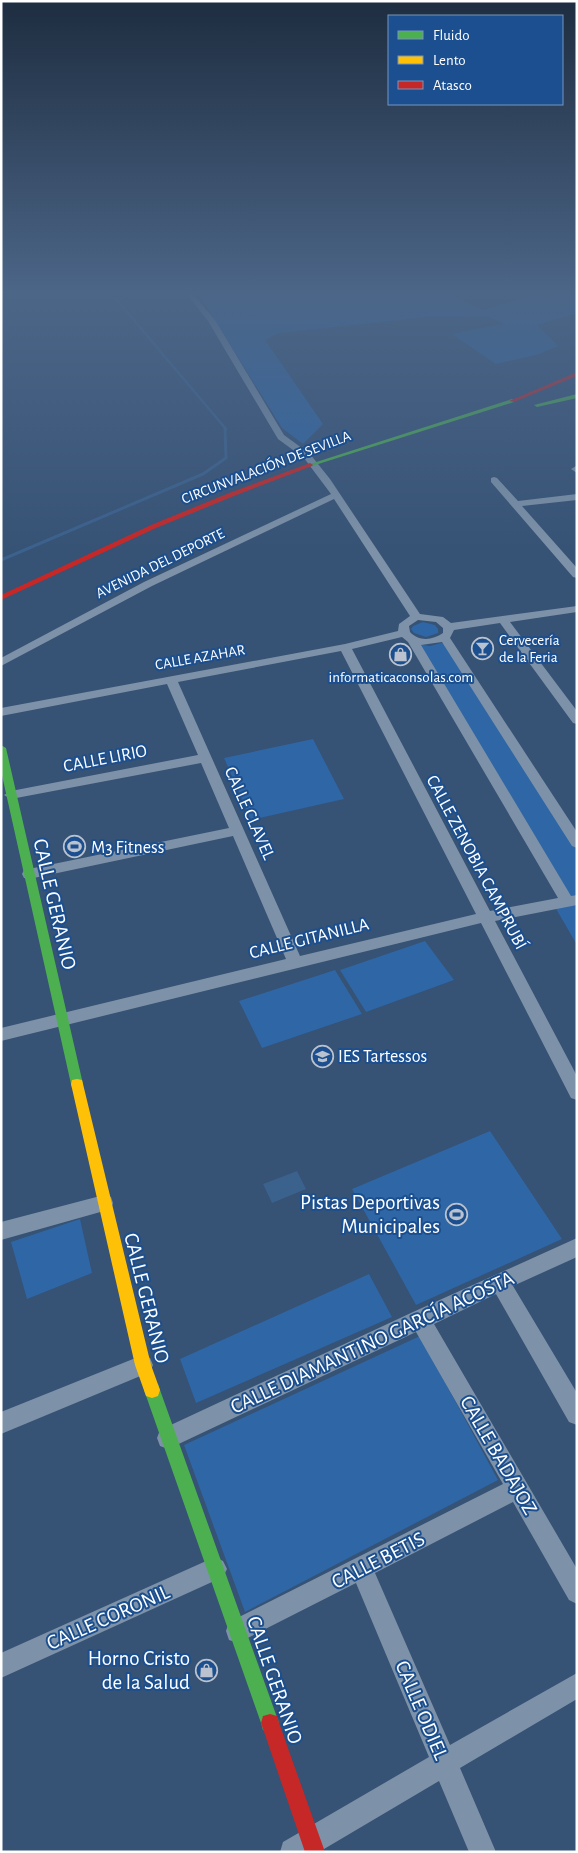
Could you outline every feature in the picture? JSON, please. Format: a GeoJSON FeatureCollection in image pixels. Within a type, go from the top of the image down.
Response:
{"type":"FeatureCollection","features":[{"type":"Feature","properties":{"kind":"main road"},"geometry":{"type":"LineString","coordinates":[[546,387],[560,379]]}},
{"type":"Feature","properties":{"kind":"main road","name":"CIRCUNVALACIÓN DE SEVILLA"},"geometry":{"type":"LineString","coordinates":[[1,598],[132,537],[297,475],[487,409],[564,379]]}},
{"type":"Feature","properties":{"kind":"main road"},"geometry":{"type":"LineString","coordinates":[[487,409],[536,395],[573,379]]}},
{"type":"Feature","properties":{"kind":"main road","name":"CIRCUNVALACIÓN DE SEVILLA"},"geometry":{"type":"LineString","coordinates":[[339,460],[538,405],[577,397]]}},
{"type":"Feature","properties":{"kind":"main road","name":"CIRCUNVALACIÓN DE SEVILLA"},"geometry":{"type":"LineString","coordinates":[[283,487],[297,475]]}},
{"type":"Feature","properties":{"kind":"main road","name":"CALLE GERANIO"},"geometry":{"type":"LineString","coordinates":[[1,748],[104,1203],[143,1364],[238,1631],[306,1848]]}},
{"type":"Feature","properties":{"kind":"street"},"geometry":{"type":"LineString","coordinates":[[247,379],[281,437],[307,456],[327,481],[416,617]]}},
{"type":"Feature","properties":{"kind":"street"},"geometry":{"type":"LineString","coordinates":[[494,480],[517,504],[577,575]]}},
{"type":"Feature","properties":{"kind":"street","name":"AVENIDA DEL DEPORTE"},"geometry":{"type":"LineString","coordinates":[[1,663],[156,580],[335,495]]}},
{"type":"Feature","properties":{"kind":"street"},"geometry":{"type":"LineString","coordinates":[[517,504],[577,497]]}},
{"type":"Feature","properties":{"kind":"street","name":"CALLE AZAHAR"},"geometry":{"type":"LineString","coordinates":[[1,712],[408,636],[430,642],[447,632],[503,620],[577,609]]}},
{"type":"Feature","properties":{"kind":"street"},"geometry":{"type":"LineString","coordinates":[[574,901],[408,636],[403,626],[406,622],[416,617],[432,617],[445,622],[447,632],[577,843]]}},
{"type":"Feature","properties":{"kind":"street"},"geometry":{"type":"LineString","coordinates":[[503,620],[577,720]]}},
{"type":"Feature","properties":{"kind":"street","name":"CALLE ZENOBIA CAMPRUBÍ"},"geometry":{"type":"LineString","coordinates":[[345,647],[577,1093]]}},
{"type":"Feature","properties":{"kind":"street","name":"CALLE CLAVEL"},"geometry":{"type":"LineString","coordinates":[[171,679],[236,832],[295,962]]}},
{"type":"Feature","properties":{"kind":"street","name":"CALLE LIRIO"},"geometry":{"type":"LineString","coordinates":[[11,795],[205,758]]}},
{"type":"Feature","properties":{"kind":"street"},"geometry":{"type":"LineString","coordinates":[[29,874],[236,832]]}},
{"type":"Feature","properties":{"kind":"street","name":"CALLE GITANILLA"},"geometry":{"type":"LineString","coordinates":[[1,1035],[485,917],[574,901]]}},
{"type":"Feature","properties":{"kind":"street"},"geometry":{"type":"LineString","coordinates":[[1,1230],[104,1203]]}},
{"type":"Feature","properties":{"kind":"street","name":"CALLE DIAMANTINO GARCÍA ACOSTA"},"geometry":{"type":"LineString","coordinates":[[168,1438],[577,1247]]}},
{"type":"Feature","properties":{"kind":"street"},"geometry":{"type":"LineString","coordinates":[[500,1282],[577,1414]]}},
{"type":"Feature","properties":{"kind":"street","name":"CALLE BADAJOZ"},"geometry":{"type":"LineString","coordinates":[[420,1319],[577,1592]]}},
{"type":"Feature","properties":{"kind":"street"},"geometry":{"type":"LineString","coordinates":[[1,1423],[143,1364]]}},
{"type":"Feature","properties":{"kind":"street","name":"CALLE BETIS"},"geometry":{"type":"LineString","coordinates":[[238,1631],[518,1488]]}},
{"type":"Feature","properties":{"kind":"street","name":"CALLE ODIEL"},"geometry":{"type":"LineString","coordinates":[[361,1568],[483,1852]]}},
{"type":"Feature","properties":{"kind":"street","name":"CALLE CORONIL"},"geometry":{"type":"LineString","coordinates":[[1,1666],[215,1569]]}},
{"type":"Feature","properties":{"kind":"street"},"geometry":{"type":"LineString","coordinates":[[306,1848],[445,1762],[577,1685]]}},
{"type":"Feature","properties":{"kind":"shaded area"},"geometry":{"type":"Polygon","coordinates":[[[252,379],[292,379],[323,424],[303,444],[282,428],[252,379]]]}},
{"type":"Feature","properties":{"kind":"shaded area"},"geometry":{"type":"Polygon","coordinates":[[[423,622],[435,625],[438,633],[426,637],[414,633],[411,629],[413,626],[423,622]]]}},
{"type":"Feature","properties":{"kind":"shaded area"},"geometry":{"type":"Polygon","coordinates":[[[445,642],[577,847],[577,895],[569,897],[416,644],[430,646],[445,642]]]}},
{"type":"Feature","properties":{"kind":"shaded area"},"geometry":{"type":"Polygon","coordinates":[[[313,739],[344,799],[251,820],[224,758],[313,739]]]}},
{"type":"Feature","properties":{"kind":"shaded area"},"geometry":{"type":"Polygon","coordinates":[[[577,905],[577,945],[555,907],[577,905]]]}},
{"type":"Feature","properties":{"kind":"shaded area"},"geometry":{"type":"Polygon","coordinates":[[[425,941],[454,980],[366,1012],[340,970],[425,941]]]}},
{"type":"Feature","properties":{"kind":"shaded area"},"geometry":{"type":"Polygon","coordinates":[[[335,970],[362,1014],[262,1048],[239,1001],[335,970]]]}},
{"type":"Feature","properties":{"kind":"shaded area","name":"Pistas Deportivas Municipales"},"geometry":{"type":"Polygon","coordinates":[[[490,1131],[562,1239],[416,1305],[352,1189],[490,1131]]]}},
{"type":"Feature","properties":{"kind":"shaded area"},"geometry":{"type":"Polygon","coordinates":[[[297,1171],[306,1189],[272,1203],[263,1184],[297,1171]]]}},
{"type":"Feature","properties":{"kind":"shaded area"},"geometry":{"type":"Polygon","coordinates":[[[80,1219],[92,1273],[27,1299],[11,1242],[80,1219]]]}},
{"type":"Feature","properties":{"kind":"shaded area"},"geometry":{"type":"Polygon","coordinates":[[[369,1274],[392,1317],[196,1403],[180,1359],[369,1274]]]}},
{"type":"Feature","properties":{"kind":"shaded area"},"geometry":{"type":"Polygon","coordinates":[[[420,1336],[498,1480],[245,1612],[184,1445],[420,1336]]]}},
{"type":"Feature","properties":{"kind":"waterway"},"geometry":{"type":"LineString","coordinates":[[184,379],[226,429]]}},
{"type":"Feature","properties":{"kind":"waterway"},"geometry":{"type":"LineString","coordinates":[[1,560],[203,474],[226,458],[225,428]]}},
{"type":"Feature","properties":{"kind":"traffic: fast"},"geometry":{"type":"LineString","coordinates":[[537,405],[577,396]]}},
{"type":"Feature","properties":{"kind":"traffic: fast"},"geometry":{"type":"LineString","coordinates":[[310,465],[512,401]]}},
{"type":"Feature","properties":{"kind":"traffic: fast"},"geometry":{"type":"LineString","coordinates":[[1,748],[77,1084]]}},
{"type":"Feature","properties":{"kind":"traffic: fast"},"geometry":{"type":"LineString","coordinates":[[152,1390],[270,1723]]}},
{"type":"Feature","properties":{"kind":"traffic: slow"},"geometry":{"type":"LineString","coordinates":[[77,1084],[143,1365],[152,1390]]}},
{"type":"Feature","properties":{"kind":"traffic: jam"},"geometry":{"type":"LineString","coordinates":[[512,401],[564,379]]}},
{"type":"Feature","properties":{"kind":"traffic: jam"},"geometry":{"type":"LineString","coordinates":[[1,598],[77,561],[154,527],[231,494],[310,465]]}},
{"type":"Feature","properties":{"kind":"traffic: jam"},"geometry":{"type":"LineString","coordinates":[[270,1723],[315,1852]]}},
{"type":"Feature","properties":{"kind":"place","name":"Cervecería de la Feria"},"geometry":{"type":"Point","coordinates":[483,649]}},
{"type":"Feature","properties":{"kind":"place","name":"informaticaconsolas.com"},"geometry":{"type":"Point","coordinates":[401,654]}},
{"type":"Feature","properties":{"kind":"place","name":"M3 Fitness"},"geometry":{"type":"Point","coordinates":[75,847]}},
{"type":"Feature","properties":{"kind":"place","name":"IES Tartessos"},"geometry":{"type":"Point","coordinates":[322,1056]}},
{"type":"Feature","properties":{"kind":"place","name":"Pistas Deportivas Municipales"},"geometry":{"type":"Point","coordinates":[456,1214]}},
{"type":"Feature","properties":{"kind":"place","name":"Horno Cristo de la Salud"},"geometry":{"type":"Point","coordinates":[206,1670]}}]}
